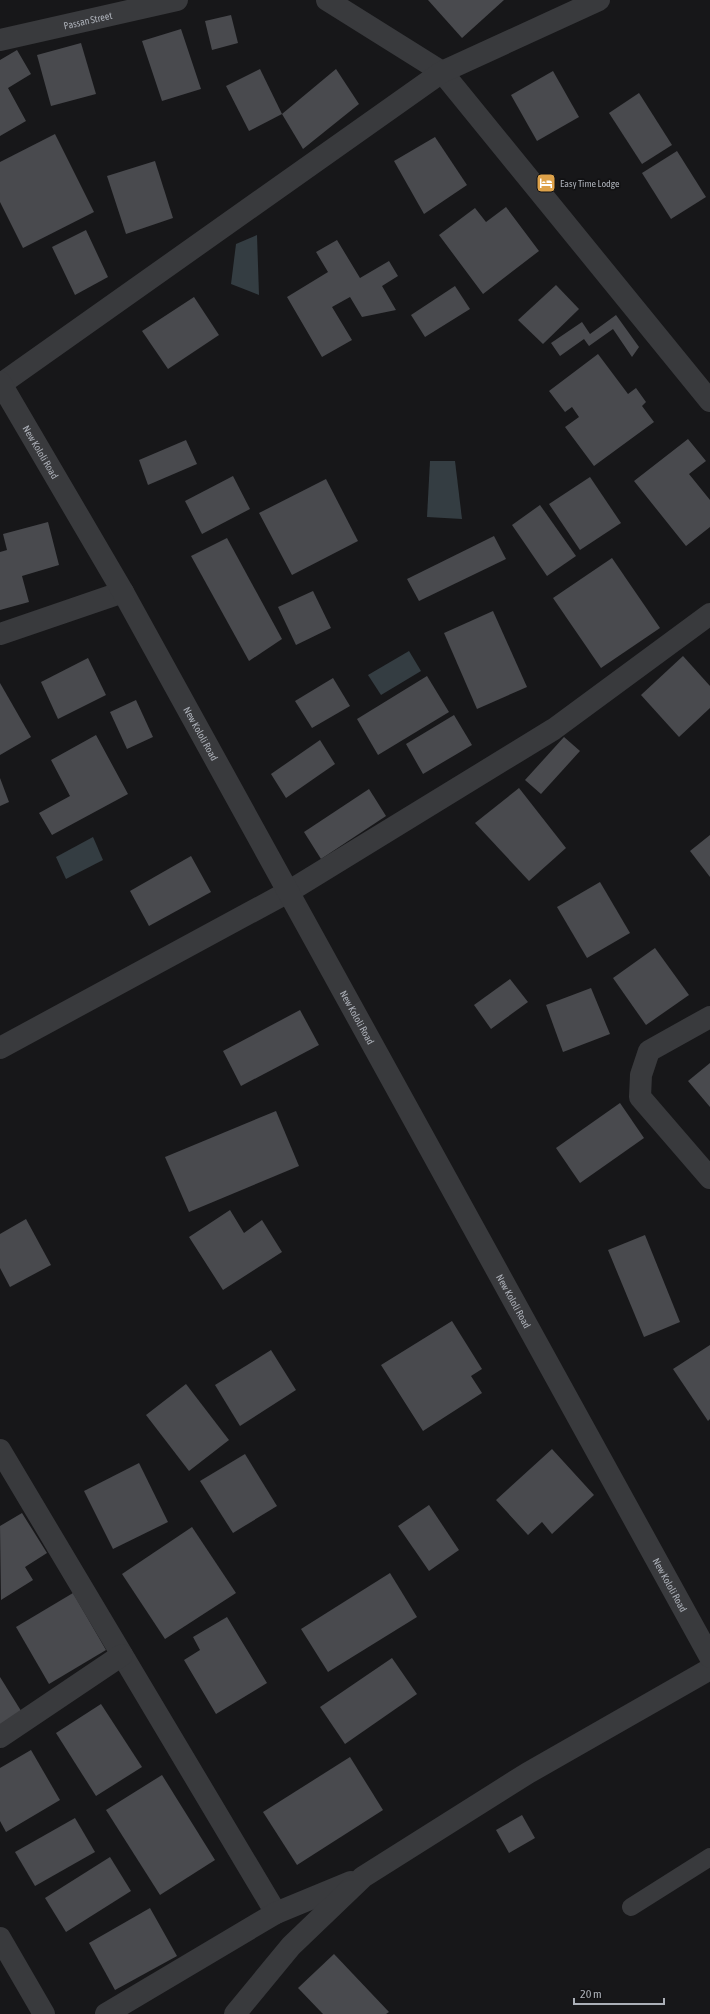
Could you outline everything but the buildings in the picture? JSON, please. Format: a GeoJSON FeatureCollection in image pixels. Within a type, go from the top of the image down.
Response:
{"type":"FeatureCollection","features":[{"type":"Feature","properties":{"kind":"street","name":"Passan Street"},"geometry":{"type":"LineString","coordinates":[[0,40],[176,0]]}},
{"type":"Feature","properties":{"kind":"street"},"geometry":{"type":"LineString","coordinates":[[327,0],[442,72],[710,401]]}},
{"type":"Feature","properties":{"kind":"street"},"geometry":{"type":"LineString","coordinates":[[1,383],[442,72],[598,0]]}},
{"type":"Feature","properties":{"kind":"street","name":"New Kololi Road"},"geometry":{"type":"LineString","coordinates":[[1,383],[123,592],[710,1657]]}},
{"type":"Feature","properties":{"kind":"street"},"geometry":{"type":"LineString","coordinates":[[0,634],[123,592]]}},
{"type":"Feature","properties":{"kind":"street"},"geometry":{"type":"LineString","coordinates":[[0,1048],[288,892],[554,729],[710,614]]}},
{"type":"Feature","properties":{"kind":"street"},"geometry":{"type":"LineString","coordinates":[[710,1017],[649,1051],[641,1074],[640,1097],[710,1178]]}},
{"type":"Feature","properties":{"kind":"street"},"geometry":{"type":"LineString","coordinates":[[0,1450],[276,1913]]}},
{"type":"Feature","properties":{"kind":"street"},"geometry":{"type":"LineString","coordinates":[[0,1738],[122,1655]]}},
{"type":"Feature","properties":{"kind":"street"},"geometry":{"type":"LineString","coordinates":[[106,2014],[276,1913],[363,1877],[528,1773],[710,1669]]}},
{"type":"Feature","properties":{"kind":"street"},"geometry":{"type":"LineString","coordinates":[[235,2014],[291,1946],[363,1877]]}},
{"type":"Feature","properties":{"kind":"street"},"geometry":{"type":"LineString","coordinates":[[0,1938],[44,2014]]}},
{"type":"Feature","properties":{"kind":"lane"},"geometry":{"type":"LineString","coordinates":[[631,1907],[710,1857]]}},
{"type":"Feature","properties":{"kind":"shaded area"},"geometry":{"type":"Polygon","coordinates":[[[257,235],[259,295],[231,284],[236,244],[257,235]]]}},
{"type":"Feature","properties":{"kind":"shaded area"},"geometry":{"type":"Polygon","coordinates":[[[430,461],[455,461],[462,519],[427,517],[430,461]]]}},
{"type":"Feature","properties":{"kind":"shaded area"},"geometry":{"type":"Polygon","coordinates":[[[409,651],[421,671],[381,695],[368,675],[409,651]]]}},
{"type":"Feature","properties":{"kind":"shaded area"},"geometry":{"type":"Polygon","coordinates":[[[93,837],[103,860],[66,879],[56,857],[93,837]]]}},
{"type":"Feature","properties":{"kind":"place","name":"Easy Time Lodge"},"geometry":{"type":"Point","coordinates":[546,183]}}]}
